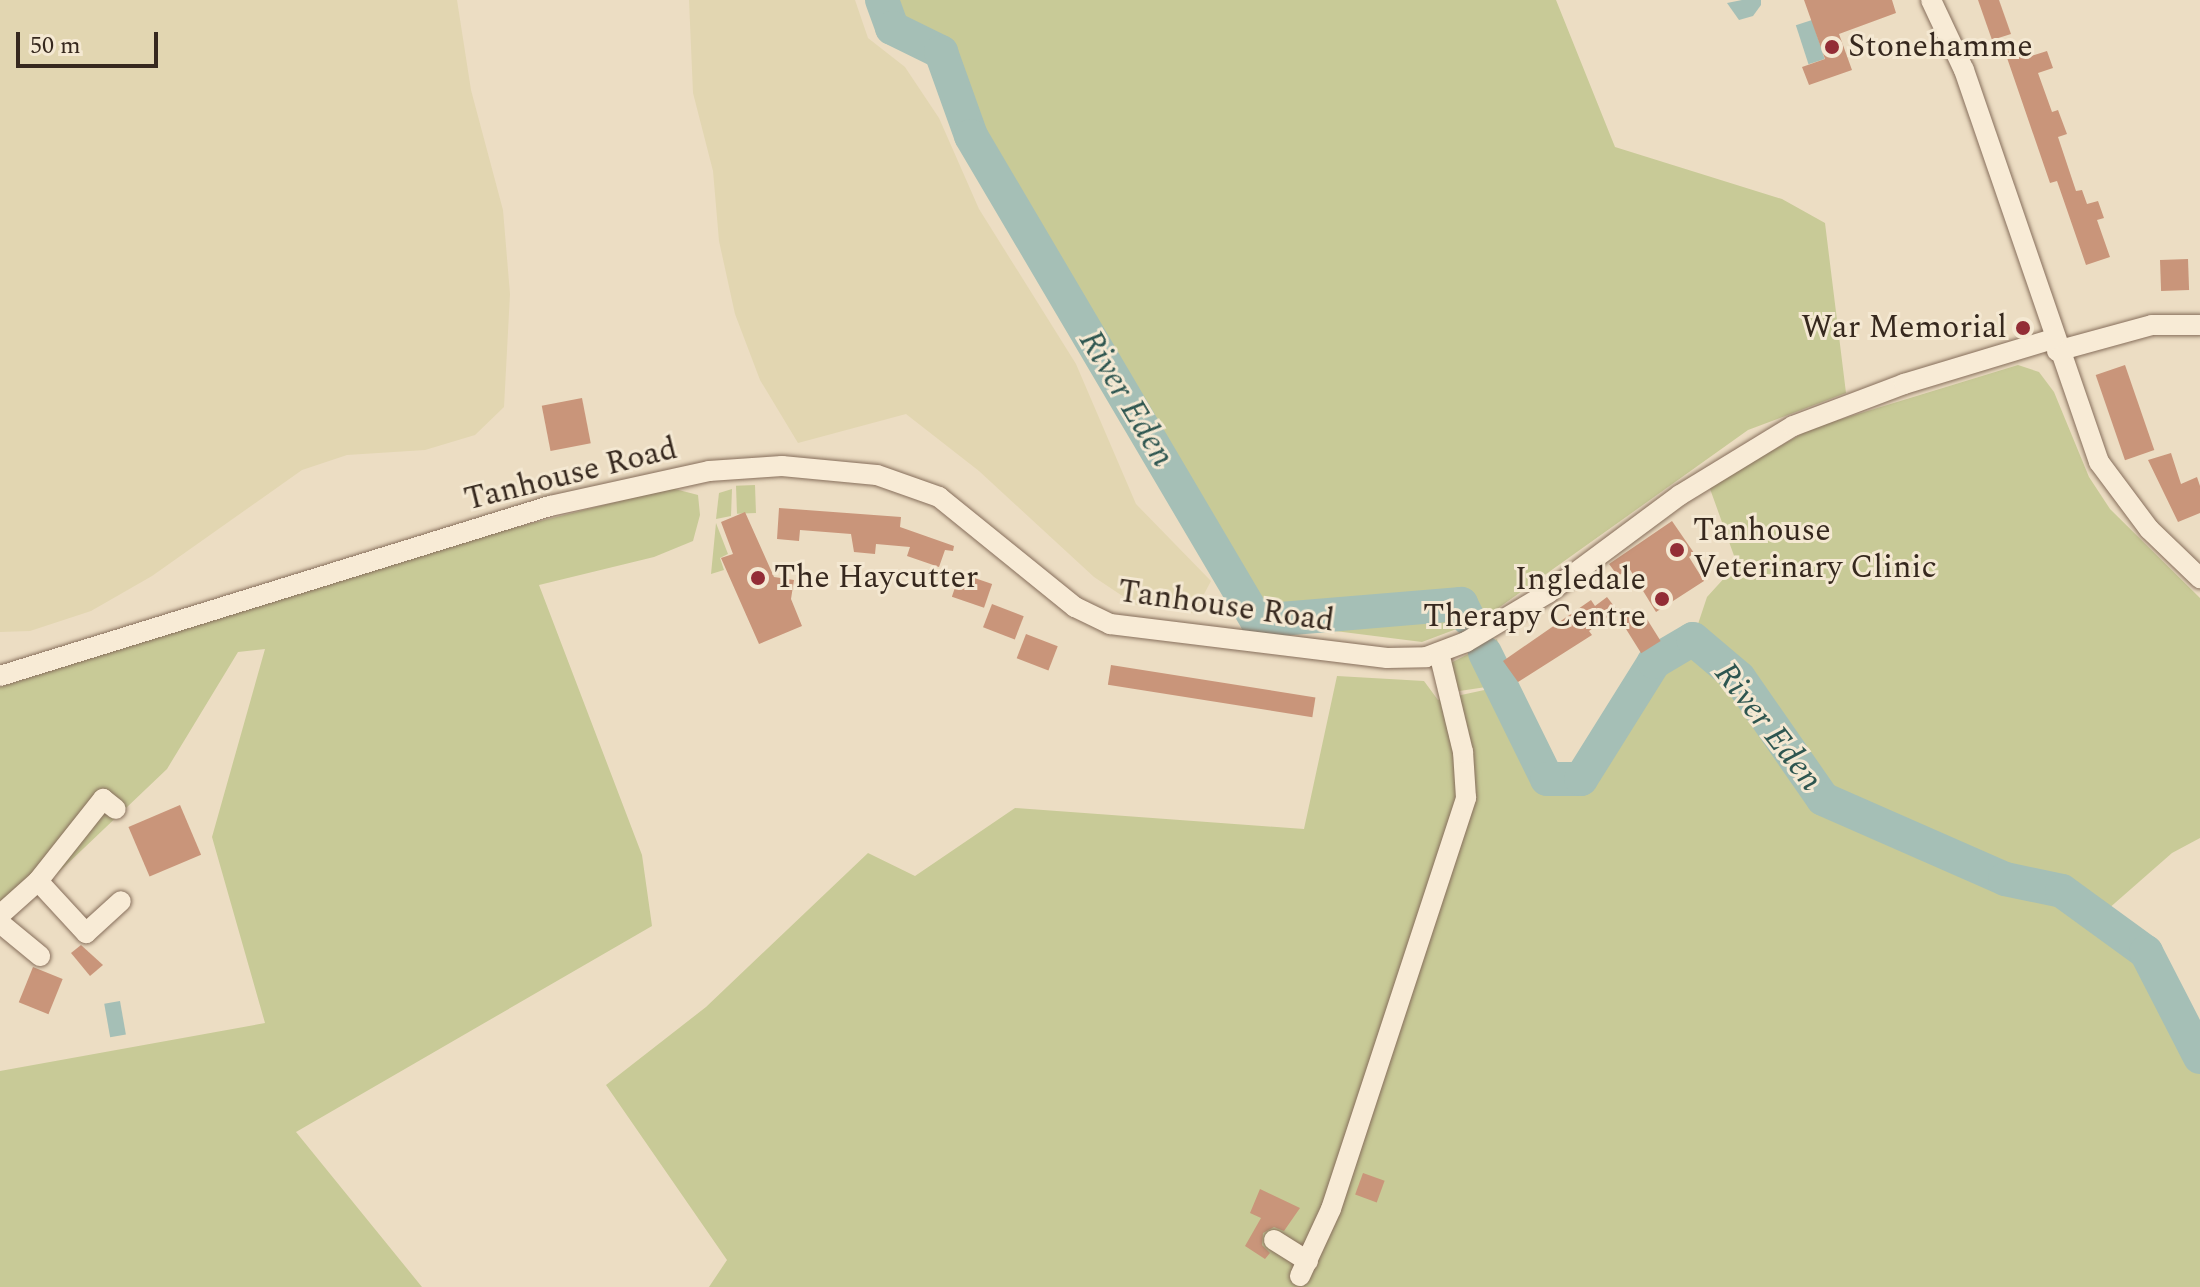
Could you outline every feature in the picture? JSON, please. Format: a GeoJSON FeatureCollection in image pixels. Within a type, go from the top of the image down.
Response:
{"type":"FeatureCollection","features":[{"type":"Feature","properties":{"kind":"street"},"geometry":{"type":"LineString","coordinates":[[1931,0],[1964,70],[2055,345],[2099,462],[2149,529],[2200,578]]}},
{"type":"Feature","properties":{"kind":"street","name":"Tanhouse Road"},"geometry":{"type":"LineString","coordinates":[[0,676],[550,506],[709,471],[782,466],[877,475],[939,497],[1075,607],[1110,624],[1387,658],[1439,653],[1548,593],[1669,502],[1793,426],[1904,384],[2055,345],[2152,325],[2200,325]]}},
{"type":"Feature","properties":{"kind":"street"},"geometry":{"type":"LineString","coordinates":[[1274,1240],[1304,1268],[1336,1194],[1466,798],[1463,752],[1439,653]]}},
{"type":"Feature","properties":{"kind":"street"},"geometry":{"type":"LineString","coordinates":[[0,915],[38,881],[103,799],[116,809]]}},
{"type":"Feature","properties":{"kind":"street"},"geometry":{"type":"LineString","coordinates":[[38,881],[86,933],[121,901]]}},
{"type":"Feature","properties":{"kind":"street"},"geometry":{"type":"LineString","coordinates":[[0,923],[40,956]]}},
{"type":"Feature","properties":{"kind":"shaded area"},"geometry":{"type":"Polygon","coordinates":[[[0,0],[457,0],[471,90],[503,210],[510,294],[504,407],[475,435],[425,450],[347,455],[302,470],[152,576],[91,611],[30,631],[0,632],[0,0]]]}},
{"type":"Feature","properties":{"kind":"shaded area"},"geometry":{"type":"Polygon","coordinates":[[[689,0],[855,0],[868,38],[905,67],[939,118],[979,209],[1076,364],[1136,504],[1211,581],[1194,613],[1136,605],[1094,577],[979,471],[906,414],[798,443],[760,380],[735,314],[719,241],[713,171],[693,93],[689,0]]]}},
{"type":"Feature","properties":{"kind":"green space"},"geometry":{"type":"Polygon","coordinates":[[[882,0],[1556,0],[1615,147],[1782,199],[1825,223],[1846,393],[1748,430],[1483,619],[1422,642],[1257,621],[971,136],[941,52],[892,28],[882,0]]]}},
{"type":"Feature","properties":{"kind":"green space"},"geometry":{"type":"Polygon","coordinates":[[[2018,365],[2039,372],[2054,392],[2089,477],[2110,509],[2200,598],[2200,838],[2172,853],[2099,917],[2146,952],[2200,1057],[2200,1287],[709,1287],[727,1260],[606,1085],[706,1007],[868,853],[915,876],[1015,808],[1304,829],[1337,676],[1424,681],[1438,700],[1489,689],[1509,709],[1547,779],[1591,763],[1654,662],[1693,639],[1707,597],[1737,564],[1709,486],[1812,428],[2018,365]]]}},
{"type":"Feature","properties":{"kind":"green space"},"geometry":{"type":"Polygon","coordinates":[[[755,485],[756,513],[737,514],[736,486],[755,485]]]}},
{"type":"Feature","properties":{"kind":"green space"},"geometry":{"type":"Polygon","coordinates":[[[671,488],[698,495],[700,515],[693,541],[654,557],[539,585],[642,855],[652,926],[296,1132],[422,1287],[0,1287],[0,1071],[265,1023],[212,837],[265,649],[238,652],[167,769],[0,928],[0,687],[438,547],[671,488]]]}},
{"type":"Feature","properties":{"kind":"green space"},"geometry":{"type":"Polygon","coordinates":[[[732,489],[731,516],[716,519],[719,493],[732,489]]]}},
{"type":"Feature","properties":{"kind":"green space"},"geometry":{"type":"Polygon","coordinates":[[[716,523],[728,554],[720,558],[724,570],[711,574],[716,523]]]}},
{"type":"Feature","properties":{"kind":"green space"},"geometry":{"type":"Polygon","coordinates":[[[1497,639],[1506,684],[1453,692],[1445,666],[1497,639]]]}},
{"type":"Feature","properties":{"kind":"water"},"geometry":{"type":"Polygon","coordinates":[[[1761,0],[1761,5],[1753,16],[1739,20],[1727,3],[1761,0]]]}},
{"type":"Feature","properties":{"kind":"water"},"geometry":{"type":"Polygon","coordinates":[[[1812,20],[1825,59],[1809,64],[1796,25],[1812,20]]]}},
{"type":"Feature","properties":{"kind":"water"},"geometry":{"type":"Polygon","coordinates":[[[120,1001],[126,1034],[110,1037],[104,1004],[120,1001]]]}},
{"type":"Feature","properties":{"kind":"building","name":"Stonehamme"},"geometry":{"type":"Polygon","coordinates":[[[1804,0],[1892,0],[1896,13],[1839,34],[1852,70],[1809,85],[1802,67],[1825,59],[1804,0]]]}},
{"type":"Feature","properties":{"kind":"building"},"geometry":{"type":"Polygon","coordinates":[[[1978,0],[1999,0],[2011,34],[1992,40],[1978,0]]]}},
{"type":"Feature","properties":{"kind":"building"},"geometry":{"type":"Polygon","coordinates":[[[2027,45],[2031,56],[2047,51],[2053,68],[2038,73],[2052,112],[2058,110],[2067,134],[2058,137],[2076,191],[2082,190],[2087,204],[2098,201],[2104,218],[2097,220],[2110,257],[2086,265],[2057,181],[2050,183],[2005,52],[2027,45]]]}},
{"type":"Feature","properties":{"kind":"building"},"geometry":{"type":"Polygon","coordinates":[[[2188,259],[2189,290],[2161,291],[2160,260],[2188,259]]]}},
{"type":"Feature","properties":{"kind":"building"},"geometry":{"type":"Polygon","coordinates":[[[2125,365],[2154,450],[2125,460],[2096,375],[2125,365]]]}},
{"type":"Feature","properties":{"kind":"building"},"geometry":{"type":"Polygon","coordinates":[[[582,398],[591,443],[551,451],[542,406],[582,398]]]}},
{"type":"Feature","properties":{"kind":"building"},"geometry":{"type":"Polygon","coordinates":[[[2171,453],[2181,484],[2197,477],[2200,486],[2200,513],[2178,522],[2148,460],[2171,453]]]}},
{"type":"Feature","properties":{"kind":"building"},"geometry":{"type":"Polygon","coordinates":[[[779,508],[901,517],[900,527],[954,546],[953,551],[945,550],[939,567],[907,556],[910,547],[876,544],[875,554],[854,552],[851,534],[800,530],[799,541],[777,539],[779,508]]]}},
{"type":"Feature","properties":{"kind":"building","name":"The Haycutter"},"geometry":{"type":"Polygon","coordinates":[[[745,512],[774,577],[794,580],[791,599],[802,626],[759,644],[721,558],[733,554],[721,522],[745,512]]]}},
{"type":"Feature","properties":{"kind":"building"},"geometry":{"type":"Polygon","coordinates":[[[1672,521],[1694,553],[1689,557],[1704,581],[1656,612],[1629,568],[1618,576],[1609,564],[1672,521]]]}},
{"type":"Feature","properties":{"kind":"building"},"geometry":{"type":"Polygon","coordinates":[[[960,573],[992,584],[984,608],[952,597],[960,573]]]}},
{"type":"Feature","properties":{"kind":"building"},"geometry":{"type":"Polygon","coordinates":[[[1607,597],[1617,610],[1589,631],[1592,635],[1518,682],[1503,661],[1591,600],[1595,606],[1607,597]]]}},
{"type":"Feature","properties":{"kind":"building"},"geometry":{"type":"Polygon","coordinates":[[[992,604],[1024,616],[1015,640],[983,627],[992,604]]]}},
{"type":"Feature","properties":{"kind":"building"},"geometry":{"type":"Polygon","coordinates":[[[1640,608],[1661,641],[1641,653],[1620,620],[1640,608]]]}},
{"type":"Feature","properties":{"kind":"building"},"geometry":{"type":"Polygon","coordinates":[[[1026,634],[1058,646],[1048,670],[1017,658],[1026,634]]]}},
{"type":"Feature","properties":{"kind":"building"},"geometry":{"type":"Polygon","coordinates":[[[1111,665],[1315,697],[1312,717],[1108,685],[1111,665]]]}},
{"type":"Feature","properties":{"kind":"building"},"geometry":{"type":"Polygon","coordinates":[[[180,805],[201,855],[150,877],[128,827],[180,805]]]}},
{"type":"Feature","properties":{"kind":"building"},"geometry":{"type":"Polygon","coordinates":[[[81,945],[103,965],[90,976],[71,953],[81,945]]]}},
{"type":"Feature","properties":{"kind":"building"},"geometry":{"type":"Polygon","coordinates":[[[33,967],[63,979],[48,1014],[19,1002],[33,967]]]}},
{"type":"Feature","properties":{"kind":"building"},"geometry":{"type":"Polygon","coordinates":[[[1363,1173],[1385,1181],[1377,1202],[1355,1195],[1363,1173]]]}},
{"type":"Feature","properties":{"kind":"building"},"geometry":{"type":"Polygon","coordinates":[[[1260,1189],[1300,1208],[1284,1231],[1274,1227],[1263,1233],[1262,1245],[1270,1253],[1265,1259],[1245,1246],[1261,1218],[1250,1213],[1260,1189]]]}},
{"type":"Feature","properties":{"kind":"waterway","name":"River Eden"},"geometry":{"type":"LineString","coordinates":[[882,0],[892,28],[941,52],[971,136],[1257,621],[1461,604],[1468,618]]}},
{"type":"Feature","properties":{"kind":"waterway","name":"River Eden"},"geometry":{"type":"LineString","coordinates":[[1485,653],[1547,779],[1581,779],[1654,662],[1693,639],[1739,678],[1823,799],[2005,879],[2062,891],[2146,952],[2200,1057]]}},
{"type":"Feature","properties":{"kind":"place","name":"Stonehamme"},"geometry":{"type":"Point","coordinates":[1832,47]}},
{"type":"Feature","properties":{"kind":"place","name":"War Memorial"},"geometry":{"type":"Point","coordinates":[2023,328]}},
{"type":"Feature","properties":{"kind":"place","name":"Tanhouse Veterinary Clinic"},"geometry":{"type":"Point","coordinates":[1677,550]}},
{"type":"Feature","properties":{"kind":"place","name":"The Haycutter"},"geometry":{"type":"Point","coordinates":[758,578]}},
{"type":"Feature","properties":{"kind":"place","name":"Ingledale Therapy Centre"},"geometry":{"type":"Point","coordinates":[1662,599]}}]}
